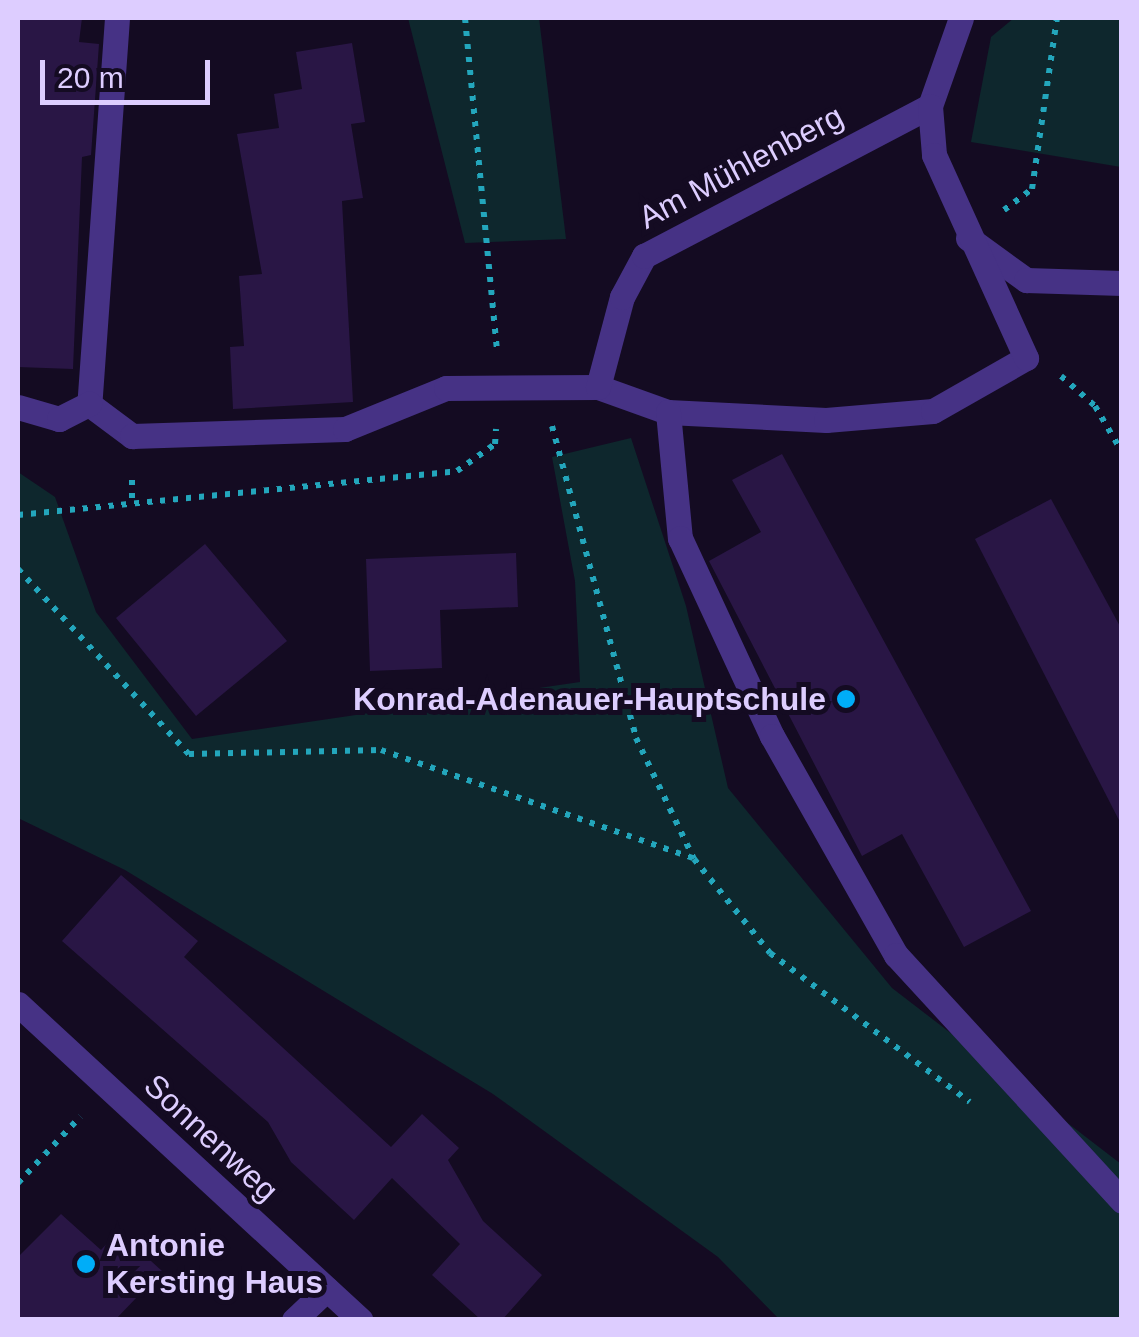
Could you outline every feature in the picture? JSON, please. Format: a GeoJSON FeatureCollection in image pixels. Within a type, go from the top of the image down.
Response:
{"type":"FeatureCollection","features":[{"type":"Feature","properties":{"kind":"street"},"geometry":{"type":"LineString","coordinates":[[90,404],[117,18]]}},
{"type":"Feature","properties":{"kind":"street"},"geometry":{"type":"LineString","coordinates":[[90,404],[132,436],[346,430],[446,388],[501,384],[598,387],[668,412],[802,420],[933,410],[1026,358],[968,238],[934,155],[930,106],[960,18]]}},
{"type":"Feature","properties":{"kind":"street","name":"Am Mühlenberg"},"geometry":{"type":"LineString","coordinates":[[598,387],[622,297],[644,256],[930,106]]}},
{"type":"Feature","properties":{"kind":"street"},"geometry":{"type":"LineString","coordinates":[[968,238],[1026,280],[1122,283]]}},
{"type":"Feature","properties":{"kind":"street"},"geometry":{"type":"LineString","coordinates":[[18,407],[59,419],[90,404]]}},
{"type":"Feature","properties":{"kind":"street"},"geometry":{"type":"LineString","coordinates":[[668,412],[680,538],[772,736],[896,954],[1122,1201]]}},
{"type":"Feature","properties":{"kind":"street","name":"Sonnenweg"},"geometry":{"type":"LineString","coordinates":[[18,1004],[360,1320]]}},
{"type":"Feature","properties":{"kind":"street"},"geometry":{"type":"LineString","coordinates":[[294,1320],[327,1289]]}},
{"type":"Feature","properties":{"kind":"path"},"geometry":{"type":"LineString","coordinates":[[465,18],[501,384],[550,416],[636,738],[694,858],[770,953],[975,1106]]}},
{"type":"Feature","properties":{"kind":"path"},"geometry":{"type":"LineString","coordinates":[[968,238],[1032,189],[1058,18]]}},
{"type":"Feature","properties":{"kind":"path"},"geometry":{"type":"LineString","coordinates":[[1095,406],[1122,452]]}},
{"type":"Feature","properties":{"kind":"path"},"geometry":{"type":"LineString","coordinates":[[18,515],[92,506]]}},
{"type":"Feature","properties":{"kind":"path"},"geometry":{"type":"LineString","coordinates":[[18,569],[189,754],[381,750],[694,858]]}},
{"type":"Feature","properties":{"kind":"path"},"geometry":{"type":"LineString","coordinates":[[18,1183],[108,1087]]}},
{"type":"Feature","properties":{"kind":"green space"},"geometry":{"type":"Polygon","coordinates":[[[408,18],[539,18],[566,239],[465,243],[408,18]]]}},
{"type":"Feature","properties":{"kind":"green space"},"geometry":{"type":"Polygon","coordinates":[[[1014,18],[1121,18],[1121,167],[971,142],[991,37],[1014,18]]]}},
{"type":"Feature","properties":{"kind":"green space"},"geometry":{"type":"Polygon","coordinates":[[[631,438],[686,606],[728,788],[892,988],[1121,1164],[1121,1319],[779,1319],[718,1257],[493,1094],[125,870],[18,818],[18,472],[55,497],[96,612],[192,739],[580,682],[575,581],[552,457],[631,438]]]}},
{"type":"Feature","properties":{"kind":"building"},"geometry":{"type":"Polygon","coordinates":[[[18,18],[82,18],[79,42],[99,44],[91,155],[82,157],[73,369],[18,367],[18,18]]]}},
{"type":"Feature","properties":{"kind":"building"},"geometry":{"type":"Polygon","coordinates":[[[352,43],[365,122],[351,124],[363,198],[342,201],[353,402],[233,409],[230,347],[244,346],[239,276],[262,274],[237,134],[279,128],[274,94],[302,89],[296,52],[352,43]]]}},
{"type":"Feature","properties":{"kind":"building","name":"Konrad-Adenauer-Hauptschule"},"geometry":{"type":"Polygon","coordinates":[[[782,454],[1031,911],[964,947],[902,834],[862,856],[709,561],[761,532],[732,480],[782,454]]]}},
{"type":"Feature","properties":{"kind":"building"},"geometry":{"type":"Polygon","coordinates":[[[1051,499],[1122,630],[1122,826],[975,539],[1051,499]]]}},
{"type":"Feature","properties":{"kind":"building"},"geometry":{"type":"Polygon","coordinates":[[[205,544],[287,641],[196,716],[116,618],[205,544]]]}},
{"type":"Feature","properties":{"kind":"building"},"geometry":{"type":"Polygon","coordinates":[[[516,553],[518,607],[440,610],[442,668],[370,671],[366,559],[516,553]]]}},
{"type":"Feature","properties":{"kind":"building"},"geometry":{"type":"Polygon","coordinates":[[[121,875],[198,941],[184,957],[391,1147],[422,1114],[459,1148],[448,1160],[483,1221],[542,1275],[502,1320],[481,1320],[432,1275],[460,1244],[392,1178],[354,1220],[291,1162],[268,1122],[62,941],[121,875]]]}},
{"type":"Feature","properties":{"kind":"building","name":"Antonie Kersting Haus"},"geometry":{"type":"Polygon","coordinates":[[[61,1214],[101,1250],[118,1231],[162,1271],[115,1320],[18,1320],[18,1257],[61,1214]]]}},
{"type":"Feature","properties":{"kind":"place","name":"Konrad-Adenauer-Hauptschule"},"geometry":{"type":"Point","coordinates":[846,699]}},
{"type":"Feature","properties":{"kind":"place","name":"Antonie Kersting Haus"},"geometry":{"type":"Point","coordinates":[86,1264]}}]}
